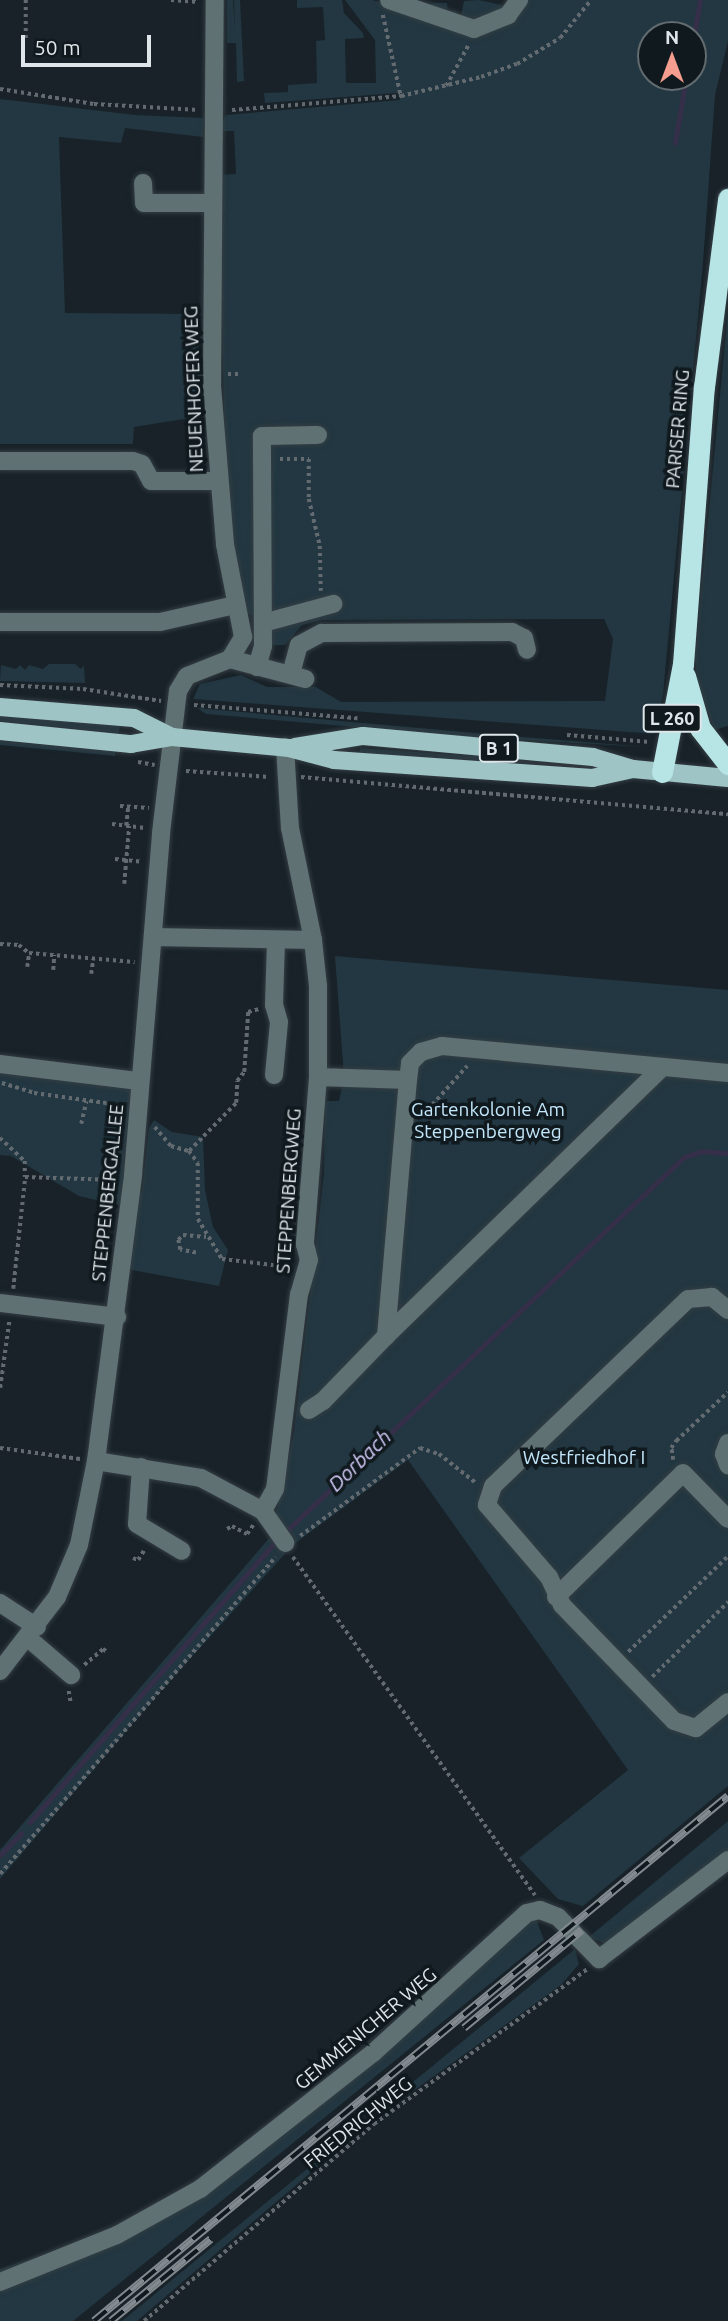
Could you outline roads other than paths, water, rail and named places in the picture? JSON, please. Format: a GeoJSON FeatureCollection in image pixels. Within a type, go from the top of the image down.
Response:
{"type":"FeatureCollection","features":[{"type":"Feature","properties":{"kind":"highway","name":"PARISER RING"},"geometry":{"type":"LineString","coordinates":[[683,664],[707,360],[728,199]]}},
{"type":"Feature","properties":{"kind":"highway","name":"L 260"},"geometry":{"type":"LineString","coordinates":[[683,664],[701,728],[728,764]]}},
{"type":"Feature","properties":{"kind":"highway","name":"L 260"},"geometry":{"type":"LineString","coordinates":[[662,772],[683,664]]}},
{"type":"Feature","properties":{"kind":"main road","name":"B 1"},"geometry":{"type":"LineString","coordinates":[[0,707],[134,718],[172,737]]}},
{"type":"Feature","properties":{"kind":"main road","name":"B 1"},"geometry":{"type":"LineString","coordinates":[[0,731],[131,744],[172,737],[287,747],[334,760],[592,778],[633,769]]}},
{"type":"Feature","properties":{"kind":"main road","name":"B 1"},"geometry":{"type":"LineString","coordinates":[[287,747],[363,736],[593,757],[633,769],[728,778]]}},
{"type":"Feature","properties":{"kind":"street"},"geometry":{"type":"LineString","coordinates":[[386,6],[474,29],[496,23],[519,0]]}},
{"type":"Feature","properties":{"kind":"street","name":"NEUENHOFER WEG"},"geometry":{"type":"LineString","coordinates":[[215,1],[211,111],[212,387],[218,481],[235,605],[243,637],[230,659]]}},
{"type":"Feature","properties":{"kind":"street"},"geometry":{"type":"LineString","coordinates":[[143,183],[144,203],[211,203]]}},
{"type":"Feature","properties":{"kind":"street"},"geometry":{"type":"LineString","coordinates":[[257,667],[264,623],[262,436],[318,435]]}},
{"type":"Feature","properties":{"kind":"street"},"geometry":{"type":"LineString","coordinates":[[0,461],[133,461],[142,464],[151,481],[218,481]]}},
{"type":"Feature","properties":{"kind":"street"},"geometry":{"type":"LineString","coordinates":[[0,622],[160,622],[235,605]]}},
{"type":"Feature","properties":{"kind":"street"},"geometry":{"type":"LineString","coordinates":[[264,623],[327,605]]}},
{"type":"Feature","properties":{"kind":"street"},"geometry":{"type":"LineString","coordinates":[[172,737],[182,682],[199,670],[230,659],[257,667],[300,674],[299,645],[321,633],[512,632],[524,638],[527,650]]}},
{"type":"Feature","properties":{"kind":"street","name":"STEPPENBERGALLEE"},"geometry":{"type":"LineString","coordinates":[[0,1671],[33,1632],[57,1597],[79,1545],[96,1461],[117,1317],[172,737]]}},
{"type":"Feature","properties":{"kind":"street","name":"STEPPENBERGWEG"},"geometry":{"type":"LineString","coordinates":[[268,1518],[275,1489],[299,1294],[309,1260],[305,1244],[318,1077],[318,986],[313,940],[290,828],[287,747]]}},
{"type":"Feature","properties":{"kind":"street"},"geometry":{"type":"LineString","coordinates":[[153,937],[276,943],[313,940]]}},
{"type":"Feature","properties":{"kind":"street"},"geometry":{"type":"LineString","coordinates":[[274,1075],[279,1022],[274,1005],[276,943]]}},
{"type":"Feature","properties":{"kind":"street"},"geometry":{"type":"LineString","coordinates":[[386,1336],[410,1063],[421,1052],[442,1046],[728,1073]]}},
{"type":"Feature","properties":{"kind":"street"},"geometry":{"type":"LineString","coordinates":[[0,1064],[139,1081]]}},
{"type":"Feature","properties":{"kind":"street"},"geometry":{"type":"LineString","coordinates":[[309,1410],[323,1401],[386,1336],[662,1068]]}},
{"type":"Feature","properties":{"kind":"street"},"geometry":{"type":"LineString","coordinates":[[318,1077],[408,1080]]}},
{"type":"Feature","properties":{"kind":"street"},"geometry":{"type":"LineString","coordinates":[[728,1310],[712,1297],[688,1299],[488,1493],[487,1505],[495,1518],[549,1577],[556,1597],[640,1688],[684,1727],[706,1724],[728,1702]]}},
{"type":"Feature","properties":{"kind":"street"},"geometry":{"type":"LineString","coordinates":[[5,1305],[117,1317]]}},
{"type":"Feature","properties":{"kind":"street"},"geometry":{"type":"LineString","coordinates":[[728,1443],[724,1454],[728,1465]]}},
{"type":"Feature","properties":{"kind":"street"},"geometry":{"type":"LineString","coordinates":[[96,1461],[201,1478],[268,1518],[286,1545]]}},
{"type":"Feature","properties":{"kind":"street"},"geometry":{"type":"LineString","coordinates":[[141,1467],[137,1524],[182,1551]]}},
{"type":"Feature","properties":{"kind":"street"},"geometry":{"type":"LineString","coordinates":[[556,1597],[683,1473],[728,1518]]}},
{"type":"Feature","properties":{"kind":"street"},"geometry":{"type":"LineString","coordinates":[[0,1603],[33,1632],[71,1675]]}},
{"type":"Feature","properties":{"kind":"street","name":"GEMMENICHER WEG"},"geometry":{"type":"LineString","coordinates":[[0,2282],[117,2235],[200,2189],[373,2053],[527,1913],[540,1910],[558,1917],[599,1959],[728,1860]]}},
{"type":"Feature","properties":{"kind":"waterway","name":"Dorbach"},"geometry":{"type":"LineString","coordinates":[[696,21],[700,0]]}},
{"type":"Feature","properties":{"kind":"waterway","name":"Dorbach"},"geometry":{"type":"LineString","coordinates":[[675,143],[684,91]]}},
{"type":"Feature","properties":{"kind":"waterway","name":"Dorbach"},"geometry":{"type":"LineString","coordinates":[[284,1533],[684,1157],[703,1151],[728,1153]]}},
{"type":"Feature","properties":{"kind":"waterway","name":"Dorbach"},"geometry":{"type":"LineString","coordinates":[[30,1822],[277,1540]]}},
{"type":"Feature","properties":{"kind":"waterway","name":"Dorbach"},"geometry":{"type":"LineString","coordinates":[[0,1855],[21,1833]]}},
{"type":"Feature","properties":{"kind":"railway"},"geometry":{"type":"LineString","coordinates":[[94,2321],[728,1796]]}},
{"type":"Feature","properties":{"kind":"railway"},"geometry":{"type":"LineString","coordinates":[[464,2028],[582,1930]]}},
{"type":"Feature","properties":{"kind":"railway"},"geometry":{"type":"LineString","coordinates":[[111,2321],[211,2239]]}},
{"type":"Feature","properties":{"kind":"park label","name":"Gartenkolonie Am Steppenbergweg"},"geometry":{"type":"Point","coordinates":[488,1121]}},
{"type":"Feature","properties":{"kind":"park label","name":"Westfriedhof I"},"geometry":{"type":"Point","coordinates":[584,1458]}}]}
